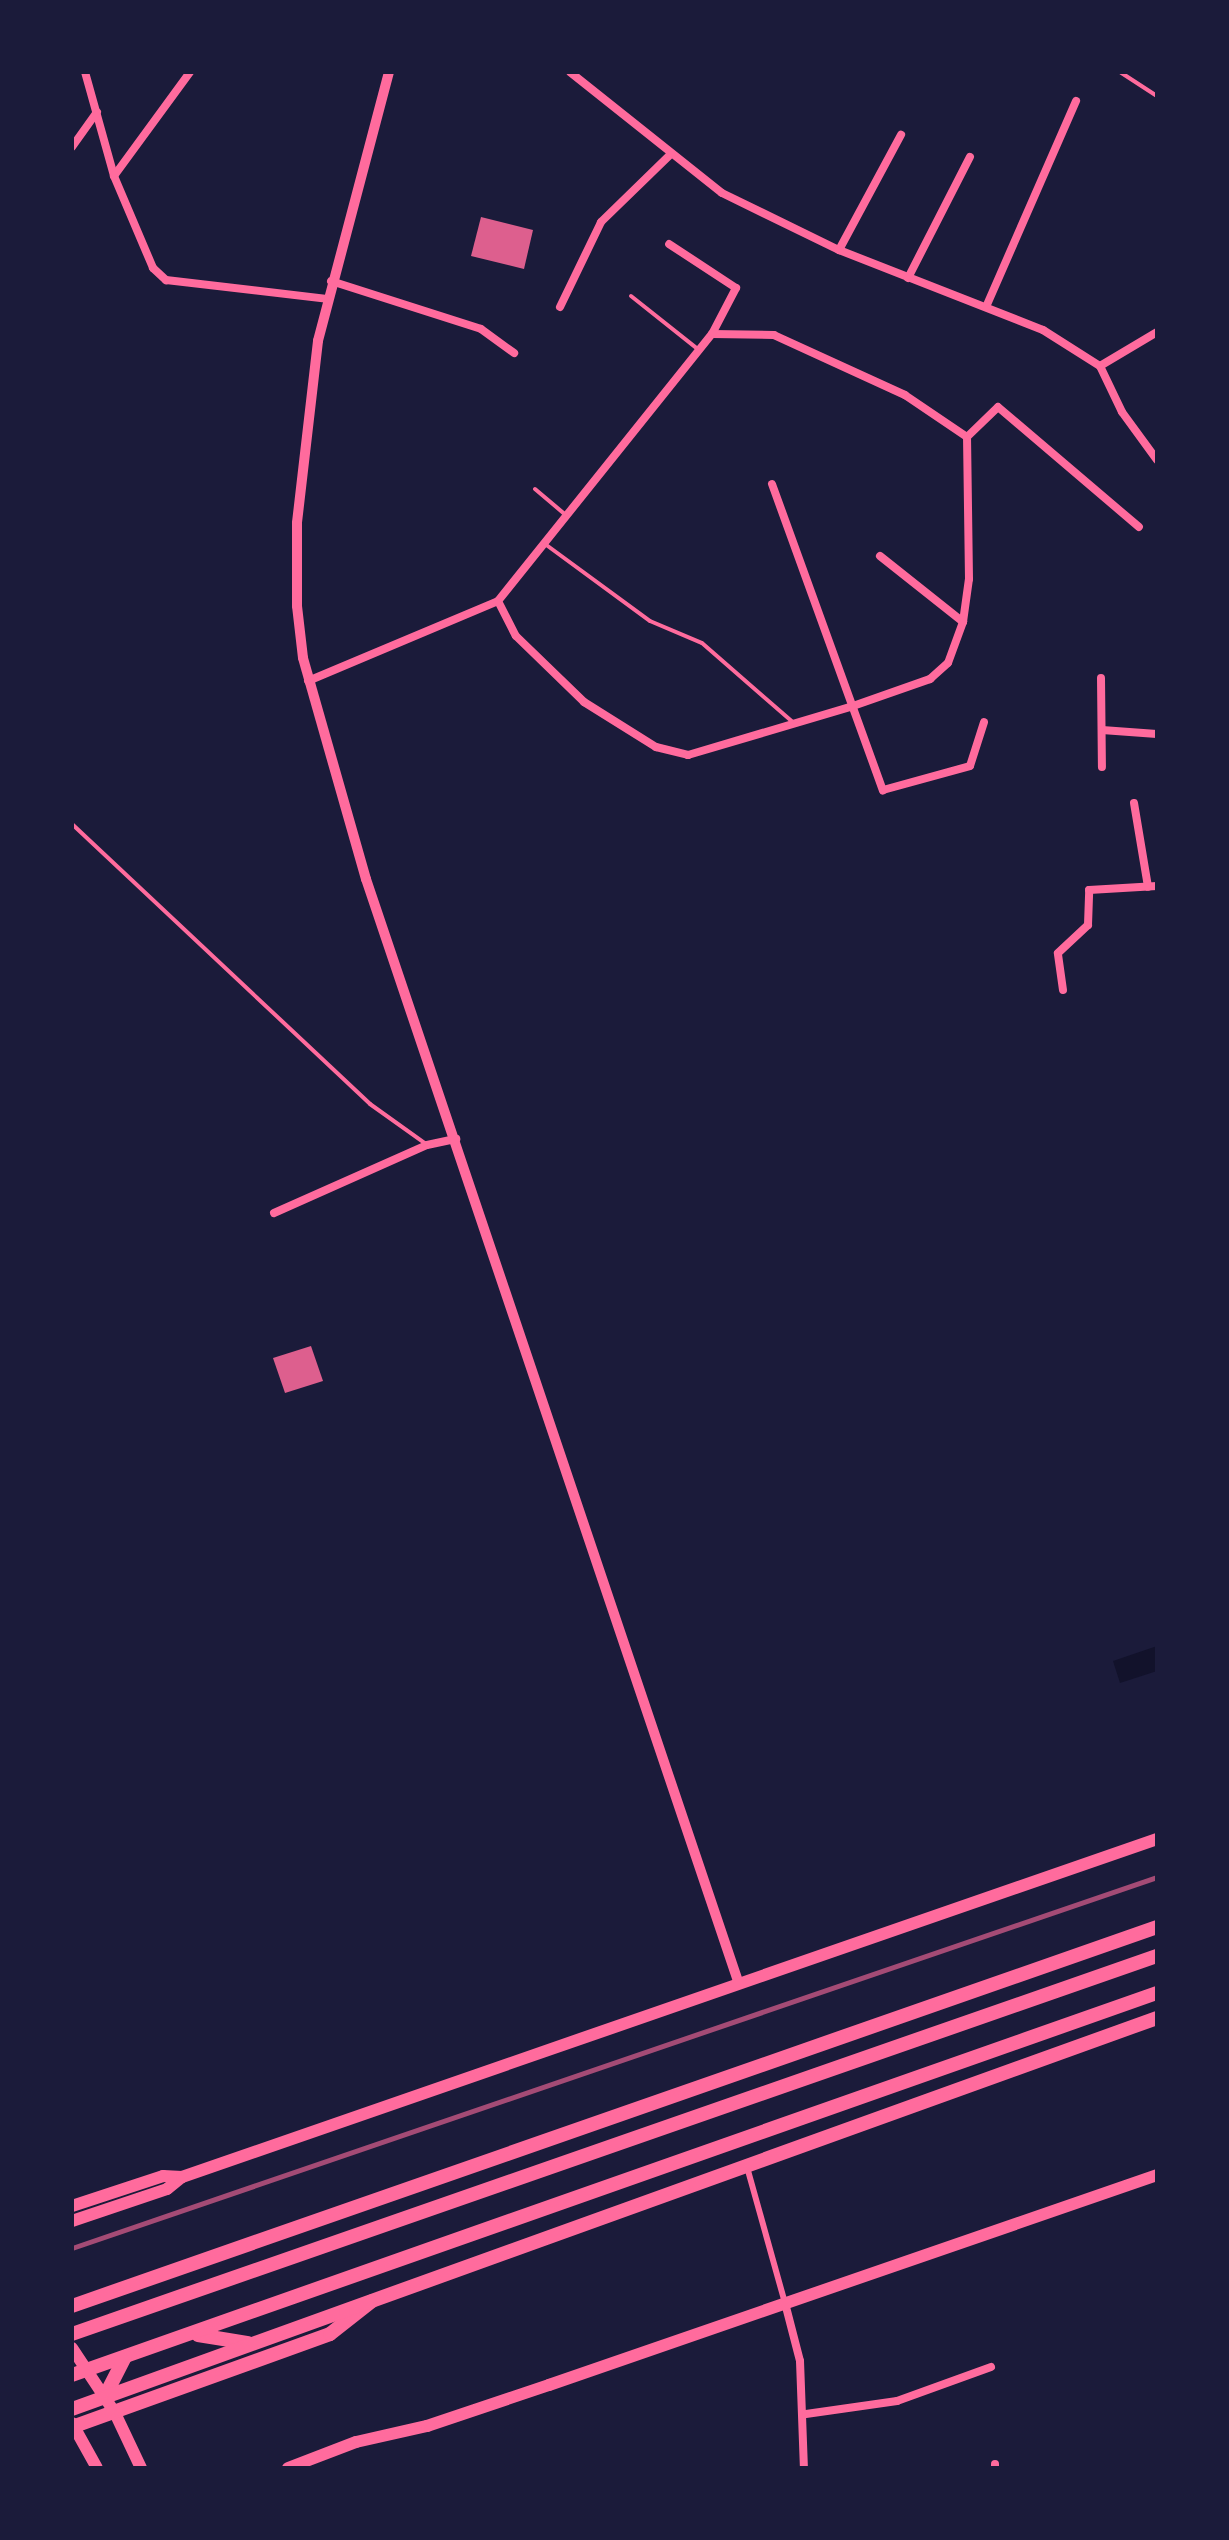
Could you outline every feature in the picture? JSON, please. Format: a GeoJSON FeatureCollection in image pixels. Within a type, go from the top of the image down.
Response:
{"type":"FeatureCollection","features":[{"type":"Feature","properties":{"kind":"main road"},"geometry":{"type":"LineString","coordinates":[[72,2221],[167,2189],[182,2177],[1157,1839]]}},
{"type":"Feature","properties":{"kind":"main road"},"geometry":{"type":"LineString","coordinates":[[72,2306],[1157,1927]]}},
{"type":"Feature","properties":{"kind":"main road"},"geometry":{"type":"LineString","coordinates":[[72,2334],[1157,1956]]}},
{"type":"Feature","properties":{"kind":"main road"},"geometry":{"type":"LineString","coordinates":[[72,2375],[1157,1993]]}},
{"type":"Feature","properties":{"kind":"main road"},"geometry":{"type":"LineString","coordinates":[[72,2409],[1156,2023]]}},
{"type":"Feature","properties":{"kind":"main road"},"geometry":{"type":"LineString","coordinates":[[288,2468],[356,2442],[427,2426],[536,2390],[1157,2175]]}},
{"type":"Feature","properties":{"kind":"main road"},"geometry":{"type":"LineString","coordinates":[[72,2206],[163,2176],[182,2177]]}},
{"type":"Feature","properties":{"kind":"main road"},"geometry":{"type":"LineString","coordinates":[[97,2468],[73,2426],[330,2334],[372,2301]]}},
{"type":"Feature","properties":{"kind":"main road"},"geometry":{"type":"LineString","coordinates":[[193,2334],[253,2343]]}},
{"type":"Feature","properties":{"kind":"main road"},"geometry":{"type":"LineString","coordinates":[[72,2348],[115,2413],[141,2468]]}},
{"type":"Feature","properties":{"kind":"main road"},"geometry":{"type":"LineString","coordinates":[[105,2396],[125,2357]]}},
{"type":"Feature","properties":{"kind":"street"},"geometry":{"type":"LineString","coordinates":[[85,72],[114,176],[153,268],[166,280],[327,299]]}},
{"type":"Feature","properties":{"kind":"street"},"geometry":{"type":"LineString","coordinates":[[114,176],[190,72]]}},
{"type":"Feature","properties":{"kind":"street"},"geometry":{"type":"LineString","coordinates":[[389,72],[327,299],[297,523],[297,606],[308,681],[355,846],[739,1984]]}},
{"type":"Feature","properties":{"kind":"street"},"geometry":{"type":"LineString","coordinates":[[570,72],[722,193],[839,250],[1043,330],[1100,366],[1122,412],[1157,460]]}},
{"type":"Feature","properties":{"kind":"street"},"geometry":{"type":"LineString","coordinates":[[986,307],[1076,101]]}},
{"type":"Feature","properties":{"kind":"street"},"geometry":{"type":"LineString","coordinates":[[72,147],[97,112]]}},
{"type":"Feature","properties":{"kind":"street"},"geometry":{"type":"LineString","coordinates":[[839,250],[901,135]]}},
{"type":"Feature","properties":{"kind":"street"},"geometry":{"type":"LineString","coordinates":[[560,307],[601,222],[671,154]]}},
{"type":"Feature","properties":{"kind":"street"},"geometry":{"type":"LineString","coordinates":[[908,278],[970,157]]}},
{"type":"Feature","properties":{"kind":"street"},"geometry":{"type":"LineString","coordinates":[[308,681],[498,601],[712,334],[736,288],[669,244]]}},
{"type":"Feature","properties":{"kind":"street"},"geometry":{"type":"LineString","coordinates":[[331,281],[481,329],[514,353]]}},
{"type":"Feature","properties":{"kind":"street"},"geometry":{"type":"LineString","coordinates":[[1100,366],[1157,332]]}},
{"type":"Feature","properties":{"kind":"street"},"geometry":{"type":"LineString","coordinates":[[712,334],[774,335],[905,395],[967,437]]}},
{"type":"Feature","properties":{"kind":"street"},"geometry":{"type":"LineString","coordinates":[[498,601],[516,636],[584,702],[656,747],[688,755],[853,706],[930,679],[948,663],[963,622],[972,541],[967,437],[998,407],[1139,527]]}},
{"type":"Feature","properties":{"kind":"street"},"geometry":{"type":"LineString","coordinates":[[772,484],[883,790],[970,766],[984,722]]}},
{"type":"Feature","properties":{"kind":"street"},"geometry":{"type":"LineString","coordinates":[[880,556],[963,622]]}},
{"type":"Feature","properties":{"kind":"street"},"geometry":{"type":"LineString","coordinates":[[1101,678],[1102,767]]}},
{"type":"Feature","properties":{"kind":"street"},"geometry":{"type":"LineString","coordinates":[[1102,730],[1157,734]]}},
{"type":"Feature","properties":{"kind":"street"},"geometry":{"type":"LineString","coordinates":[[1063,990],[1058,953],[1088,925],[1089,890],[1153,886],[1134,803]]}},
{"type":"Feature","properties":{"kind":"street"},"geometry":{"type":"LineString","coordinates":[[274,1213],[427,1145],[456,1139]]}},
{"type":"Feature","properties":{"kind":"street"},"geometry":{"type":"LineString","coordinates":[[747,2167],[800,2361],[806,2414],[804,2468]]}},
{"type":"Feature","properties":{"kind":"street"},"geometry":{"type":"LineString","coordinates":[[806,2414],[897,2401],[991,2367]]}},
{"type":"Feature","properties":{"kind":"lane"},"geometry":{"type":"LineString","coordinates":[[1120,72],[1157,96]]}},
{"type":"Feature","properties":{"kind":"lane"},"geometry":{"type":"LineString","coordinates":[[631,296],[699,350]]}},
{"type":"Feature","properties":{"kind":"lane"},"geometry":{"type":"LineString","coordinates":[[535,489],[568,516]]}},
{"type":"Feature","properties":{"kind":"lane"},"geometry":{"type":"LineString","coordinates":[[545,544],[650,621],[702,643],[795,724]]}},
{"type":"Feature","properties":{"kind":"lane"},"geometry":{"type":"LineString","coordinates":[[72,824],[370,1104],[427,1145]]}},
{"type":"Feature","properties":{"kind":"shaded area"},"geometry":{"type":"Polygon","coordinates":[[[1157,1646],[1157,1671],[1120,1683],[1113,1661],[1157,1646]]]}},
{"type":"Feature","properties":{"kind":"building"},"geometry":{"type":"Polygon","coordinates":[[[481,217],[533,230],[524,269],[471,256],[481,217]]]}},
{"type":"Feature","properties":{"kind":"building"},"geometry":{"type":"Polygon","coordinates":[[[311,1346],[323,1381],[285,1393],[273,1358],[311,1346]]]}},
{"type":"Feature","properties":{"kind":"railway"},"geometry":{"type":"LineString","coordinates":[[72,2248],[1157,1877]]}}]}
